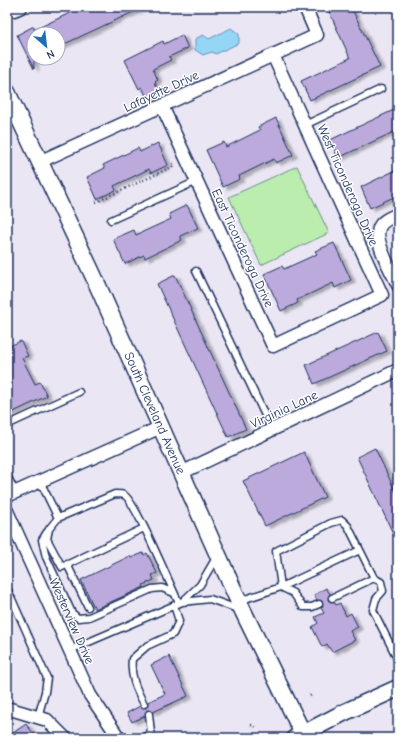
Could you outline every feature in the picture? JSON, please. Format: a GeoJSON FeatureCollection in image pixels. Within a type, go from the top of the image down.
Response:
{"type":"FeatureCollection","features":[{"type":"Feature","properties":{"kind":"main road","name":"South Cleveland Avenue"},"geometry":{"type":"LineString","coordinates":[[7,92],[93,275],[301,737]]}},
{"type":"Feature","properties":{"kind":"main road"},"geometry":{"type":"LineString","coordinates":[[301,737],[398,688]]}},
{"type":"Feature","properties":{"kind":"street","name":"Lafayette Drive"},"geometry":{"type":"LineString","coordinates":[[39,162],[317,35],[304,7]]}},
{"type":"Feature","properties":{"kind":"street","name":"West Ticonderoga Drive"},"geometry":{"type":"LineString","coordinates":[[274,54],[382,296],[328,320]]}},
{"type":"Feature","properties":{"kind":"street","name":"East Ticonderoga Drive"},"geometry":{"type":"LineString","coordinates":[[162,106],[273,346],[328,320]]}},
{"type":"Feature","properties":{"kind":"street"},"geometry":{"type":"LineString","coordinates":[[398,214],[380,226],[377,234],[379,243],[398,285]]}},
{"type":"Feature","properties":{"kind":"street","name":"Virginia Lane"},"geometry":{"type":"LineString","coordinates":[[181,473],[398,370]]}},
{"type":"Feature","properties":{"kind":"street"},"geometry":{"type":"LineString","coordinates":[[11,494],[161,427]]}},
{"type":"Feature","properties":{"kind":"street","name":"Westerview Drive"},"geometry":{"type":"LineString","coordinates":[[7,511],[90,695],[119,738]]}},
{"type":"Feature","properties":{"kind":"street"},"geometry":{"type":"LineString","coordinates":[[7,708],[48,720],[65,738]]}},
{"type":"Feature","properties":{"kind":"lane"},"geometry":{"type":"LineString","coordinates":[[305,125],[381,89]]}},
{"type":"Feature","properties":{"kind":"lane"},"geometry":{"type":"LineString","coordinates":[[112,220],[196,181]]}},
{"type":"Feature","properties":{"kind":"lane"},"geometry":{"type":"LineString","coordinates":[[196,271],[272,430]]}},
{"type":"Feature","properties":{"kind":"lane"},"geometry":{"type":"LineString","coordinates":[[7,425],[80,392]]}},
{"type":"Feature","properties":{"kind":"lane"},"geometry":{"type":"LineString","coordinates":[[7,475],[11,494]]}},
{"type":"Feature","properties":{"kind":"lane"},"geometry":{"type":"LineString","coordinates":[[40,481],[58,518]]}},
{"type":"Feature","properties":{"kind":"lane"},"geometry":{"type":"LineString","coordinates":[[144,704],[135,688],[131,670],[132,659],[147,646],[173,634],[179,621],[178,603],[174,593],[144,528],[131,502],[124,495],[115,494],[58,518],[42,540],[46,557],[72,613],[78,618],[89,617],[152,589],[162,588],[174,593]]}},
{"type":"Feature","properties":{"kind":"lane"},"geometry":{"type":"LineString","coordinates":[[281,587],[276,551],[331,523],[342,520],[348,526],[374,578],[381,582],[383,591],[376,599],[373,610],[398,660]]}},
{"type":"Feature","properties":{"kind":"lane"},"geometry":{"type":"LineString","coordinates":[[49,529],[47,539],[62,567],[144,528]]}},
{"type":"Feature","properties":{"kind":"lane"},"geometry":{"type":"LineString","coordinates":[[178,603],[210,600],[241,606],[360,550]]}},
{"type":"Feature","properties":{"kind":"lane"},"geometry":{"type":"LineString","coordinates":[[70,650],[178,603],[200,584],[218,554]]}},
{"type":"Feature","properties":{"kind":"lane"},"geometry":{"type":"LineString","coordinates":[[67,564],[88,606]]}},
{"type":"Feature","properties":{"kind":"lane"},"geometry":{"type":"LineString","coordinates":[[332,598],[374,578]]}},
{"type":"Feature","properties":{"kind":"lane"},"geometry":{"type":"LineString","coordinates":[[281,587],[293,594],[303,607],[312,607],[319,604]]}},
{"type":"Feature","properties":{"kind":"lane"},"geometry":{"type":"LineString","coordinates":[[7,588],[47,678],[38,717]]}},
{"type":"Feature","properties":{"kind":"lane"},"geometry":{"type":"LineString","coordinates":[[145,738],[151,733],[149,714]]}},
{"type":"Feature","properties":{"kind":"path"},"geometry":{"type":"LineString","coordinates":[[96,202],[174,166],[171,158]]}},
{"type":"Feature","properties":{"kind":"path"},"geometry":{"type":"LineString","coordinates":[[251,725],[258,727]]}},
{"type":"Feature","properties":{"kind":"green space"},"geometry":{"type":"Polygon","coordinates":[[[297,166],[329,233],[261,265],[229,197],[297,166]]]}},
{"type":"Feature","properties":{"kind":"water"},"geometry":{"type":"Polygon","coordinates":[[[231,28],[239,34],[239,43],[216,54],[212,52],[203,55],[195,50],[195,39],[203,35],[209,39],[231,28]]]}},
{"type":"Feature","properties":{"kind":"building"},"geometry":{"type":"Polygon","coordinates":[[[72,7],[144,7],[66,43],[66,26],[42,26],[74,11],[72,7]]]}},
{"type":"Feature","properties":{"kind":"building"},"geometry":{"type":"Polygon","coordinates":[[[327,7],[351,7],[380,67],[310,100],[301,81],[350,58],[327,7]]]}},
{"type":"Feature","properties":{"kind":"building"},"geometry":{"type":"Polygon","coordinates":[[[26,30],[26,53],[17,35],[26,30]]]}},
{"type":"Feature","properties":{"kind":"building"},"geometry":{"type":"Polygon","coordinates":[[[182,35],[188,48],[169,57],[171,60],[153,69],[158,80],[155,82],[159,92],[147,98],[142,87],[139,89],[125,60],[163,41],[164,44],[182,35]]]}},
{"type":"Feature","properties":{"kind":"building"},"geometry":{"type":"Polygon","coordinates":[[[398,108],[398,130],[338,158],[330,140],[398,108]]]}},
{"type":"Feature","properties":{"kind":"building"},"geometry":{"type":"Polygon","coordinates":[[[276,118],[293,155],[276,163],[274,159],[239,176],[240,179],[223,187],[206,150],[224,142],[226,147],[260,130],[258,127],[276,118]]]}},
{"type":"Feature","properties":{"kind":"building"},"geometry":{"type":"Polygon","coordinates":[[[158,143],[168,165],[151,173],[149,169],[114,186],[116,190],[97,199],[87,177],[105,168],[103,165],[138,148],[140,152],[158,143]]]}},
{"type":"Feature","properties":{"kind":"building"},"geometry":{"type":"Polygon","coordinates":[[[398,169],[398,195],[370,208],[361,187],[398,169]]]}},
{"type":"Feature","properties":{"kind":"building"},"geometry":{"type":"Polygon","coordinates":[[[187,205],[198,228],[180,236],[182,240],[145,258],[144,255],[125,264],[113,239],[134,230],[136,235],[171,219],[169,214],[187,205]]]}},
{"type":"Feature","properties":{"kind":"building"},"geometry":{"type":"Polygon","coordinates":[[[334,243],[351,280],[335,288],[333,283],[297,300],[298,303],[281,311],[264,274],[282,266],[284,269],[317,254],[315,251],[334,243]]]}},
{"type":"Feature","properties":{"kind":"building"},"geometry":{"type":"Polygon","coordinates":[[[175,275],[246,429],[228,437],[157,284],[175,275]]]}},
{"type":"Feature","properties":{"kind":"building"},"geometry":{"type":"Polygon","coordinates":[[[378,332],[387,351],[314,384],[306,365],[378,332]]]}},
{"type":"Feature","properties":{"kind":"building"},"geometry":{"type":"Polygon","coordinates":[[[21,341],[28,356],[22,358],[35,384],[40,382],[47,396],[7,415],[7,347],[21,341]]]}},
{"type":"Feature","properties":{"kind":"building"},"geometry":{"type":"Polygon","coordinates":[[[375,448],[398,497],[398,544],[357,457],[375,448]]]}},
{"type":"Feature","properties":{"kind":"building"},"geometry":{"type":"Polygon","coordinates":[[[304,452],[325,497],[265,526],[243,481],[304,452]]]}},
{"type":"Feature","properties":{"kind":"building"},"geometry":{"type":"Polygon","coordinates":[[[143,553],[144,555],[147,553],[157,573],[152,575],[154,580],[143,585],[144,587],[95,609],[81,580],[130,556],[131,558],[143,553]]]}},
{"type":"Feature","properties":{"kind":"building"},"geometry":{"type":"Polygon","coordinates":[[[326,588],[330,594],[328,600],[334,602],[336,605],[340,603],[346,616],[351,613],[358,627],[350,631],[355,640],[332,652],[327,644],[322,647],[312,627],[318,623],[315,617],[324,613],[321,608],[323,602],[317,600],[314,595],[326,588]]]}},
{"type":"Feature","properties":{"kind":"building"},"geometry":{"type":"Polygon","coordinates":[[[169,656],[188,696],[153,712],[147,710],[145,716],[132,722],[127,713],[140,706],[146,708],[148,702],[165,694],[151,665],[169,656]]]}},
{"type":"Feature","properties":{"kind":"building"},"geometry":{"type":"Polygon","coordinates":[[[26,724],[37,738],[7,738],[7,737],[26,724]]]}}]}
